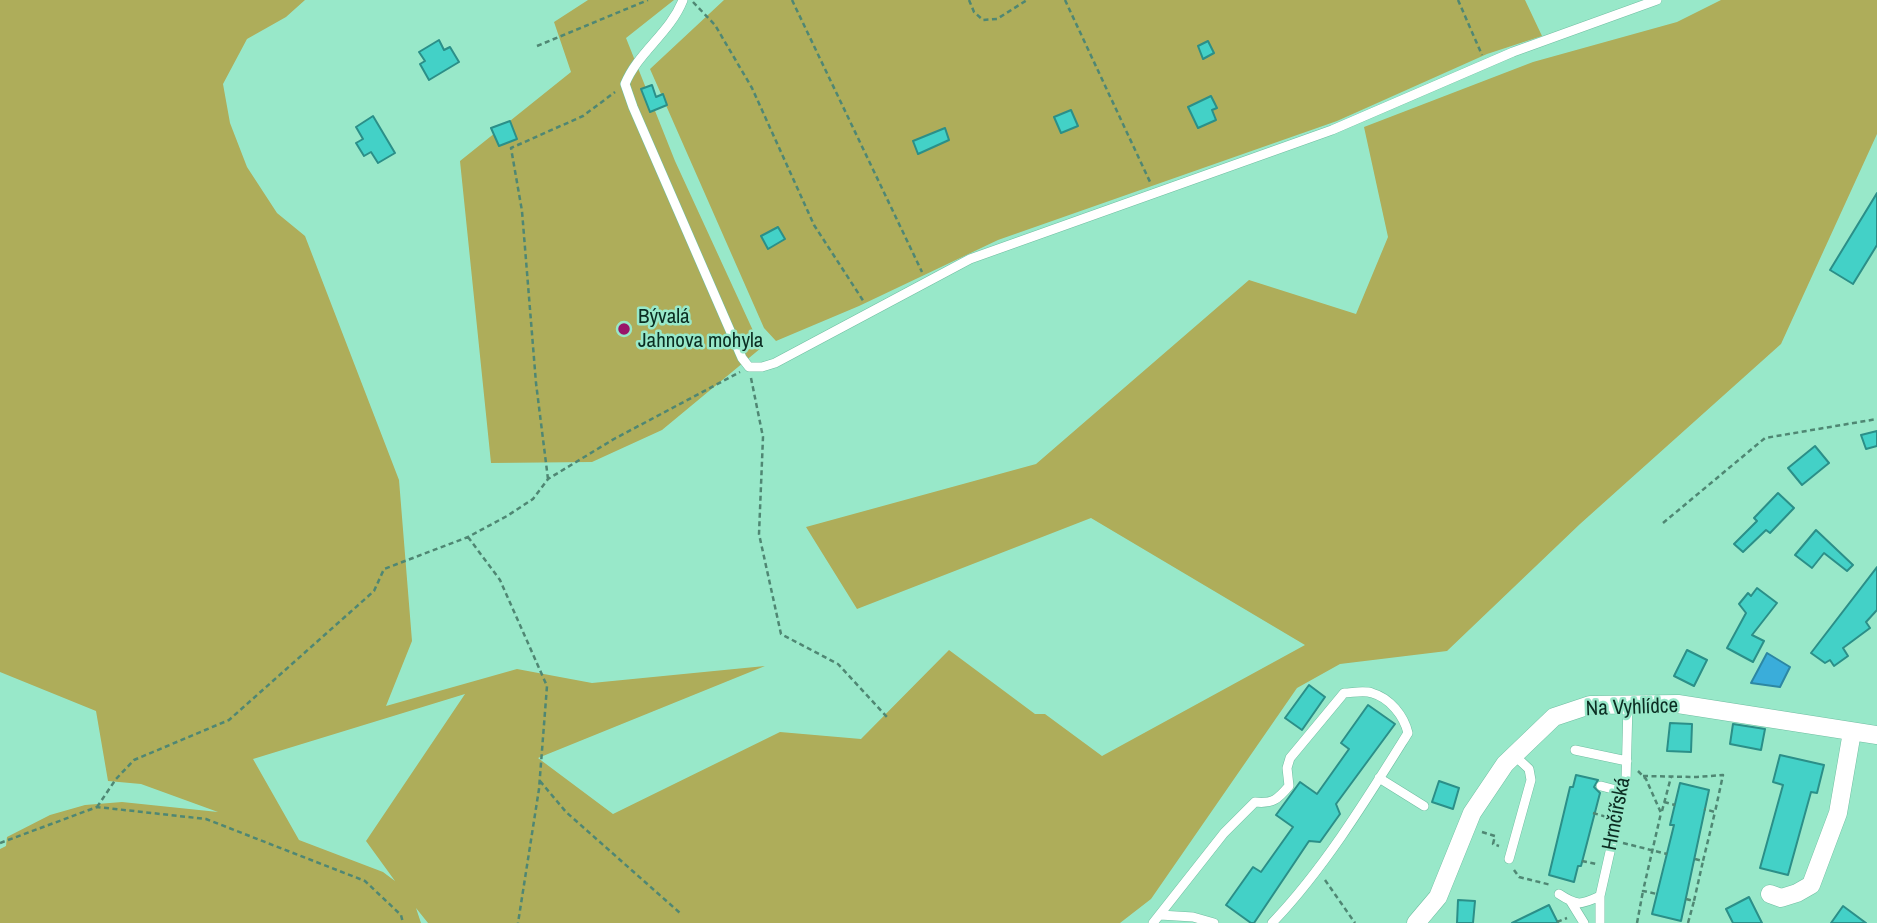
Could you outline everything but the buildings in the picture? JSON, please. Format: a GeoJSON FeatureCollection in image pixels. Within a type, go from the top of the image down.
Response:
{"type":"FeatureCollection","features":[{"type":"Feature","properties":{"kind":"street","name":"Na Vyhlídce"},"geometry":{"type":"LineString","coordinates":[[1416,923],[1438,897],[1472,813],[1504,764],[1554,717],[1590,705],[1678,704],[1877,735]]}},
{"type":"Feature","properties":{"kind":"street"},"geometry":{"type":"LineString","coordinates":[[1770,894],[1781,898],[1797,893],[1811,884],[1838,813],[1852,732]]}},
{"type":"Feature","properties":{"kind":"lane"},"geometry":{"type":"LineString","coordinates":[[683,0],[678,13],[658,41],[631,70],[625,84],[731,335],[749,367],[775,363],[970,258],[1332,130],[1486,64],[1657,0]]}},
{"type":"Feature","properties":{"kind":"lane"},"geometry":{"type":"LineString","coordinates":[[1153,923],[1224,833],[1255,802],[1268,803],[1277,800],[1289,786],[1287,768],[1290,758],[1344,693],[1372,693],[1388,701],[1405,719],[1408,733],[1319,864],[1291,903],[1272,923]]}},
{"type":"Feature","properties":{"kind":"lane","name":"Hrnčířská"},"geometry":{"type":"LineString","coordinates":[[1600,923],[1600,896],[1624,792],[1628,704]]}},
{"type":"Feature","properties":{"kind":"lane"},"geometry":{"type":"LineString","coordinates":[[1575,750],[1627,761]]}},
{"type":"Feature","properties":{"kind":"lane"},"geometry":{"type":"LineString","coordinates":[[1509,859],[1531,780],[1529,769],[1514,755]]}},
{"type":"Feature","properties":{"kind":"lane"},"geometry":{"type":"LineString","coordinates":[[1379,778],[1424,806]]}},
{"type":"Feature","properties":{"kind":"lane"},"geometry":{"type":"LineString","coordinates":[[1601,786],[1624,792]]}},
{"type":"Feature","properties":{"kind":"lane"},"geometry":{"type":"LineString","coordinates":[[1560,890],[1584,923]]}},
{"type":"Feature","properties":{"kind":"lane"},"geometry":{"type":"LineString","coordinates":[[1571,902],[1584,904],[1600,896]]}},
{"type":"Feature","properties":{"kind":"lane"},"geometry":{"type":"LineString","coordinates":[[1160,915],[1194,917],[1214,923]]}},
{"type":"Feature","properties":{"kind":"path"},"geometry":{"type":"LineString","coordinates":[[537,46],[648,0]]}},
{"type":"Feature","properties":{"kind":"path"},"geometry":{"type":"LineString","coordinates":[[691,0],[715,25],[752,88],[814,225],[871,312]]}},
{"type":"Feature","properties":{"kind":"path"},"geometry":{"type":"LineString","coordinates":[[792,0],[926,282]]}},
{"type":"Feature","properties":{"kind":"path"},"geometry":{"type":"LineString","coordinates":[[969,0],[974,12],[983,20],[997,19],[1027,0]]}},
{"type":"Feature","properties":{"kind":"path"},"geometry":{"type":"LineString","coordinates":[[1065,0],[1155,192]]}},
{"type":"Feature","properties":{"kind":"path"},"geometry":{"type":"LineString","coordinates":[[1458,0],[1486,64]]}},
{"type":"Feature","properties":{"kind":"path"},"geometry":{"type":"LineString","coordinates":[[548,479],[536,383],[522,211],[511,148],[583,116],[625,84]]}},
{"type":"Feature","properties":{"kind":"path"},"geometry":{"type":"LineString","coordinates":[[97,807],[116,779],[134,760],[229,720],[373,591],[384,569],[468,537],[507,516],[533,499],[548,479],[614,439],[749,367],[763,437],[759,534],[781,635],[838,664],[887,718]]}},
{"type":"Feature","properties":{"kind":"path"},"geometry":{"type":"LineString","coordinates":[[1662,523],[1765,438],[1877,419]]}},
{"type":"Feature","properties":{"kind":"path"},"geometry":{"type":"LineString","coordinates":[[468,537],[500,580],[547,686],[540,780],[518,923]]}},
{"type":"Feature","properties":{"kind":"path"},"geometry":{"type":"LineString","coordinates":[[1627,761],[1637,762],[1638,772],[1643,776],[1661,813]]}},
{"type":"Feature","properties":{"kind":"path"},"geometry":{"type":"LineString","coordinates":[[1643,776],[1723,775],[1688,923]]}},
{"type":"Feature","properties":{"kind":"path"},"geometry":{"type":"LineString","coordinates":[[1637,923],[1671,777]]}},
{"type":"Feature","properties":{"kind":"path"},"geometry":{"type":"LineString","coordinates":[[540,780],[566,812],[680,913]]}},
{"type":"Feature","properties":{"kind":"path"},"geometry":{"type":"LineString","coordinates":[[1664,802],[1675,805]]}},
{"type":"Feature","properties":{"kind":"path"},"geometry":{"type":"LineString","coordinates":[[0,844],[97,807],[206,818],[365,881],[401,915],[403,923]]}},
{"type":"Feature","properties":{"kind":"path"},"geometry":{"type":"LineString","coordinates":[[1704,809],[1715,812]]}},
{"type":"Feature","properties":{"kind":"path"},"geometry":{"type":"LineString","coordinates":[[1466,827],[1494,836],[1493,844],[1503,848],[1502,856],[1512,860],[1515,873],[1519,877],[1560,890]]}},
{"type":"Feature","properties":{"kind":"path"},"geometry":{"type":"LineString","coordinates":[[1613,840],[1667,854]]}},
{"type":"Feature","properties":{"kind":"path"},"geometry":{"type":"LineString","coordinates":[[1695,859],[1703,861]]}},
{"type":"Feature","properties":{"kind":"path"},"geometry":{"type":"LineString","coordinates":[[1319,864],[1320,873],[1355,923]]}},
{"type":"Feature","properties":{"kind":"path"},"geometry":{"type":"LineString","coordinates":[[1643,891],[1657,894]]}},
{"type":"Feature","properties":{"kind":"path"},"geometry":{"type":"LineString","coordinates":[[1686,899],[1693,901]]}},
{"type":"Feature","properties":{"kind":"shaded area"},"geometry":{"type":"Polygon","coordinates":[[[0,0],[305,0],[286,17],[247,39],[223,84],[230,123],[247,167],[277,213],[305,236],[399,480],[412,641],[386,706],[517,669],[592,683],[765,666],[538,758],[613,814],[780,732],[861,739],[949,650],[1035,714],[1045,714],[1102,756],[1305,645],[1091,518],[857,609],[806,527],[1036,464],[1249,280],[1356,314],[1388,237],[1364,127],[1533,62],[1677,22],[1721,0],[1877,0],[1877,134],[1781,344],[1580,524],[1447,651],[1340,664],[1297,688],[1151,899],[1120,923],[428,923],[416,908],[421,923],[0,923],[0,849],[6,846],[7,837],[50,815],[85,805],[122,802],[218,812],[141,784],[108,781],[96,711],[0,672],[0,0]],[[465,694],[253,759],[299,840],[383,872],[395,881],[366,841],[465,694]]]}},
{"type":"Feature","properties":{"kind":"shaded area"},"geometry":{"type":"Polygon","coordinates":[[[588,0],[674,0],[626,38],[675,161],[761,348],[662,430],[592,462],[491,463],[460,161],[571,72],[554,22],[588,0]]]}},
{"type":"Feature","properties":{"kind":"shaded area"},"geometry":{"type":"Polygon","coordinates":[[[724,0],[1525,0],[1542,36],[1487,54],[1337,121],[998,240],[859,306],[776,341],[764,328],[650,69],[724,0]]]}},
{"type":"Feature","properties":{"kind":"water"},"geometry":{"type":"Polygon","coordinates":[[[1767,653],[1790,667],[1780,687],[1751,683],[1767,653]]]}},
{"type":"Feature","properties":{"kind":"place","name":"Bývalá Jahnova mohyla"},"geometry":{"type":"Point","coordinates":[624,329]}}]}
